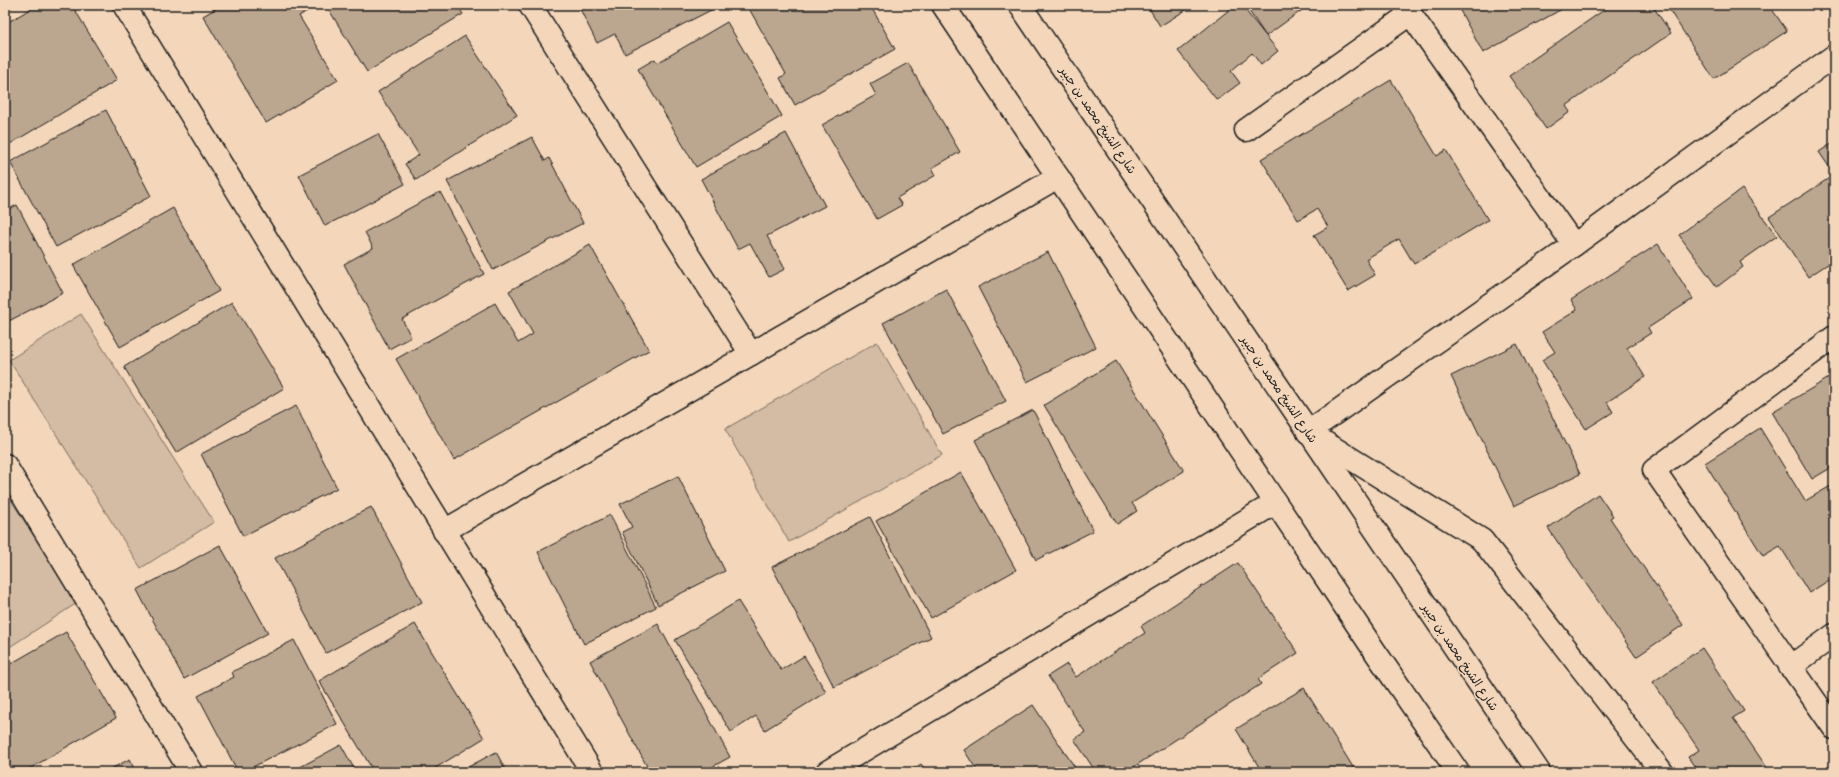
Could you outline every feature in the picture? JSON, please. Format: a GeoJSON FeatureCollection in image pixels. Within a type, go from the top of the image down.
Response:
{"type":"FeatureCollection","features":[{"type":"Feature","properties":{"kind":"street"},"geometry":{"type":"LineString","coordinates":[[124,5],[592,772]]}},
{"type":"Feature","properties":{"kind":"street"},"geometry":{"type":"LineString","coordinates":[[530,5],[751,354]]}},
{"type":"Feature","properties":{"kind":"street"},"geometry":{"type":"LineString","coordinates":[[943,5],[1275,503],[1458,772]]}},
{"type":"Feature","properties":{"kind":"street","name":"شارع الشيخ محمد بن جبير"},"geometry":{"type":"LineString","coordinates":[[1020,5],[1538,772]]}},
{"type":"Feature","properties":{"kind":"street"},"geometry":{"type":"LineString","coordinates":[[1246,130],[1407,10],[1574,245]]}},
{"type":"Feature","properties":{"kind":"street"},"geometry":{"type":"LineString","coordinates":[[1662,772],[1482,540],[1308,432],[1574,245],[1834,56]]}},
{"type":"Feature","properties":{"kind":"street"},"geometry":{"type":"LineString","coordinates":[[444,531],[1058,177]]}},
{"type":"Feature","properties":{"kind":"street"},"geometry":{"type":"LineString","coordinates":[[1834,337],[1654,470],[1834,728]]}},
{"type":"Feature","properties":{"kind":"street"},"geometry":{"type":"LineString","coordinates":[[5,465],[191,772]]}},
{"type":"Feature","properties":{"kind":"street"},"geometry":{"type":"LineString","coordinates":[[827,772],[1275,503]]}},
{"type":"Feature","properties":{"kind":"street"},"geometry":{"type":"LineString","coordinates":[[1790,667],[1834,634]]}},
{"type":"Feature","properties":{"kind":"shaded area"},"geometry":{"type":"Polygon","coordinates":[[[81,314],[214,522],[141,568],[9,360],[81,314]]]}},
{"type":"Feature","properties":{"kind":"shaded area"},"geometry":{"type":"Polygon","coordinates":[[[877,342],[942,455],[789,542],[725,429],[877,342]]]}},
{"type":"Feature","properties":{"kind":"shaded area"},"geometry":{"type":"Polygon","coordinates":[[[5,491],[77,603],[5,650],[5,491]]]}},
{"type":"Feature","properties":{"kind":"building"},"geometry":{"type":"Polygon","coordinates":[[[37,5],[72,5],[117,80],[5,147],[5,24],[37,5]]]}},
{"type":"Feature","properties":{"kind":"building"},"geometry":{"type":"Polygon","coordinates":[[[222,5],[317,5],[299,16],[338,80],[266,123],[203,16],[222,5]]]}},
{"type":"Feature","properties":{"kind":"building"},"geometry":{"type":"Polygon","coordinates":[[[326,5],[457,5],[463,14],[367,72],[326,5]]]}},
{"type":"Feature","properties":{"kind":"building"},"geometry":{"type":"Polygon","coordinates":[[[578,5],[711,5],[713,9],[625,54],[615,34],[597,43],[578,5]]]}},
{"type":"Feature","properties":{"kind":"building"},"geometry":{"type":"Polygon","coordinates":[[[747,5],[870,5],[895,49],[795,105],[780,78],[786,74],[747,5]]]}},
{"type":"Feature","properties":{"kind":"building"},"geometry":{"type":"Polygon","coordinates":[[[1147,5],[1194,5],[1160,26],[1147,5]]]}},
{"type":"Feature","properties":{"kind":"building"},"geometry":{"type":"Polygon","coordinates":[[[1235,5],[1241,5],[1278,51],[1261,65],[1252,53],[1231,71],[1240,83],[1217,100],[1178,51],[1235,5]]]}},
{"type":"Feature","properties":{"kind":"building"},"geometry":{"type":"Polygon","coordinates":[[[1245,5],[1309,5],[1266,36],[1245,5]]]}},
{"type":"Feature","properties":{"kind":"building"},"geometry":{"type":"Polygon","coordinates":[[[1457,5],[1569,5],[1483,53],[1457,5]]]}},
{"type":"Feature","properties":{"kind":"building"},"geometry":{"type":"Polygon","coordinates":[[[1611,5],[1652,5],[1671,33],[1566,106],[1570,112],[1546,129],[1509,76],[1611,5]]]}},
{"type":"Feature","properties":{"kind":"building"},"geometry":{"type":"Polygon","coordinates":[[[1666,5],[1769,5],[1787,31],[1714,79],[1666,5]]]}},
{"type":"Feature","properties":{"kind":"building"},"geometry":{"type":"Polygon","coordinates":[[[727,22],[782,116],[696,167],[638,69],[655,59],[657,63],[727,22]]]}},
{"type":"Feature","properties":{"kind":"building"},"geometry":{"type":"Polygon","coordinates":[[[465,36],[517,115],[416,180],[405,164],[419,155],[378,92],[465,36]]]}},
{"type":"Feature","properties":{"kind":"building"},"geometry":{"type":"Polygon","coordinates":[[[908,63],[960,152],[932,168],[936,175],[897,198],[902,205],[877,219],[822,125],[876,95],[870,84],[908,63]]]}},
{"type":"Feature","properties":{"kind":"building"},"geometry":{"type":"Polygon","coordinates":[[[1391,80],[1437,156],[1446,150],[1488,220],[1414,264],[1399,239],[1366,259],[1375,275],[1348,291],[1314,235],[1328,227],[1317,209],[1298,220],[1261,159],[1391,80]]]}},
{"type":"Feature","properties":{"kind":"building"},"geometry":{"type":"Polygon","coordinates":[[[106,110],[151,196],[56,247],[10,162],[106,110]]]}},
{"type":"Feature","properties":{"kind":"building"},"geometry":{"type":"Polygon","coordinates":[[[786,133],[825,206],[767,236],[785,269],[769,277],[750,243],[738,249],[701,179],[786,133]]]}},
{"type":"Feature","properties":{"kind":"building"},"geometry":{"type":"Polygon","coordinates":[[[378,134],[405,184],[325,226],[299,175],[378,134]]]}},
{"type":"Feature","properties":{"kind":"building"},"geometry":{"type":"Polygon","coordinates":[[[532,137],[545,161],[549,158],[583,223],[493,270],[447,181],[532,137]]]}},
{"type":"Feature","properties":{"kind":"building"},"geometry":{"type":"Polygon","coordinates":[[[1834,142],[1834,174],[1819,152],[1834,142]]]}},
{"type":"Feature","properties":{"kind":"building"},"geometry":{"type":"Polygon","coordinates":[[[1834,175],[1834,260],[1808,277],[1769,217],[1834,175]]]}},
{"type":"Feature","properties":{"kind":"building"},"geometry":{"type":"Polygon","coordinates":[[[1742,189],[1777,236],[1740,262],[1743,267],[1717,287],[1679,235],[1742,189]]]}},
{"type":"Feature","properties":{"kind":"building"},"geometry":{"type":"Polygon","coordinates":[[[440,192],[484,274],[402,319],[411,337],[389,349],[344,264],[373,248],[365,232],[440,192]]]}},
{"type":"Feature","properties":{"kind":"building"},"geometry":{"type":"Polygon","coordinates":[[[17,205],[63,293],[5,323],[5,211],[17,205]]]}},
{"type":"Feature","properties":{"kind":"building"},"geometry":{"type":"Polygon","coordinates":[[[173,208],[219,291],[120,347],[73,265],[173,208]]]}},
{"type":"Feature","properties":{"kind":"building"},"geometry":{"type":"Polygon","coordinates":[[[1658,244],[1693,299],[1648,328],[1651,333],[1627,348],[1645,377],[1607,402],[1613,412],[1586,429],[1542,360],[1555,352],[1542,332],[1577,310],[1571,300],[1658,244]]]}},
{"type":"Feature","properties":{"kind":"building"},"geometry":{"type":"Polygon","coordinates":[[[590,245],[649,350],[454,460],[396,359],[495,303],[518,343],[533,334],[509,291],[590,245]]]}},
{"type":"Feature","properties":{"kind":"building"},"geometry":{"type":"Polygon","coordinates":[[[1048,252],[1096,347],[1027,382],[978,287],[1048,252]]]}},
{"type":"Feature","properties":{"kind":"building"},"geometry":{"type":"Polygon","coordinates":[[[946,289],[1006,401],[943,434],[883,323],[946,289]]]}},
{"type":"Feature","properties":{"kind":"building"},"geometry":{"type":"Polygon","coordinates":[[[232,302],[284,388],[176,453],[124,367],[232,302]]]}},
{"type":"Feature","properties":{"kind":"building"},"geometry":{"type":"Polygon","coordinates":[[[1517,344],[1580,474],[1514,506],[1451,376],[1517,344]]]}},
{"type":"Feature","properties":{"kind":"building"},"geometry":{"type":"Polygon","coordinates":[[[1116,361],[1184,471],[1132,503],[1137,511],[1117,524],[1044,405],[1116,361]]]}},
{"type":"Feature","properties":{"kind":"building"},"geometry":{"type":"Polygon","coordinates":[[[1834,375],[1834,466],[1812,479],[1772,412],[1834,375]]]}},
{"type":"Feature","properties":{"kind":"building"},"geometry":{"type":"Polygon","coordinates":[[[296,406],[337,488],[243,536],[201,454],[296,406]]]}},
{"type":"Feature","properties":{"kind":"building"},"geometry":{"type":"Polygon","coordinates":[[[1033,410],[1093,531],[1036,560],[975,440],[1033,410]]]}},
{"type":"Feature","properties":{"kind":"building"},"geometry":{"type":"Polygon","coordinates":[[[1760,428],[1805,501],[1834,484],[1834,577],[1809,593],[1780,546],[1763,556],[1705,463],[1760,428]]]}},
{"type":"Feature","properties":{"kind":"building"},"geometry":{"type":"Polygon","coordinates":[[[961,472],[1016,570],[931,618],[876,521],[961,472]]]}},
{"type":"Feature","properties":{"kind":"building"},"geometry":{"type":"Polygon","coordinates":[[[678,476],[725,571],[658,605],[622,532],[632,527],[620,504],[678,476]]]}},
{"type":"Feature","properties":{"kind":"building"},"geometry":{"type":"Polygon","coordinates":[[[1598,494],[1613,516],[1610,518],[1683,625],[1636,657],[1548,528],[1598,494]]]}},
{"type":"Feature","properties":{"kind":"building"},"geometry":{"type":"Polygon","coordinates":[[[371,507],[422,602],[326,653],[275,558],[371,507]]]}},
{"type":"Feature","properties":{"kind":"building"},"geometry":{"type":"Polygon","coordinates":[[[610,515],[656,607],[584,644],[538,552],[610,515]]]}},
{"type":"Feature","properties":{"kind":"building"},"geometry":{"type":"Polygon","coordinates":[[[870,517],[931,637],[834,687],[772,567],[870,517]]]}},
{"type":"Feature","properties":{"kind":"building"},"geometry":{"type":"Polygon","coordinates":[[[220,545],[268,633],[184,679],[137,590],[220,545]]]}},
{"type":"Feature","properties":{"kind":"building"},"geometry":{"type":"Polygon","coordinates":[[[1238,563],[1298,653],[1258,679],[1261,684],[1126,772],[1096,772],[1074,739],[1085,732],[1048,676],[1067,664],[1076,677],[1145,633],[1141,626],[1238,563]]]}},
{"type":"Feature","properties":{"kind":"building"},"geometry":{"type":"Polygon","coordinates":[[[738,601],[781,670],[804,656],[826,692],[765,730],[756,716],[731,732],[675,640],[738,601]]]}},
{"type":"Feature","properties":{"kind":"building"},"geometry":{"type":"Polygon","coordinates":[[[415,624],[484,738],[429,772],[374,772],[319,681],[415,624]]]}},
{"type":"Feature","properties":{"kind":"building"},"geometry":{"type":"Polygon","coordinates":[[[658,624],[730,757],[703,772],[650,772],[590,661],[658,624]]]}},
{"type":"Feature","properties":{"kind":"building"},"geometry":{"type":"Polygon","coordinates":[[[66,632],[116,718],[24,772],[5,772],[5,667],[66,632]]]}},
{"type":"Feature","properties":{"kind":"building"},"geometry":{"type":"Polygon","coordinates":[[[294,640],[337,724],[243,772],[238,772],[198,696],[234,677],[232,672],[294,640]]]}},
{"type":"Feature","properties":{"kind":"building"},"geometry":{"type":"Polygon","coordinates":[[[1702,648],[1744,711],[1733,718],[1770,772],[1698,772],[1688,757],[1699,750],[1653,682],[1702,648]]]}},
{"type":"Feature","properties":{"kind":"building"},"geometry":{"type":"Polygon","coordinates":[[[1834,648],[1834,661],[1828,652],[1834,648]]]}},
{"type":"Feature","properties":{"kind":"building"},"geometry":{"type":"Polygon","coordinates":[[[1304,688],[1356,772],[1262,772],[1236,729],[1304,688]]]}},
{"type":"Feature","properties":{"kind":"building"},"geometry":{"type":"Polygon","coordinates":[[[1033,705],[1078,772],[978,772],[964,750],[1033,705]]]}},
{"type":"Feature","properties":{"kind":"building"},"geometry":{"type":"Polygon","coordinates":[[[341,745],[356,772],[291,772],[341,745]]]}},
{"type":"Feature","properties":{"kind":"building"},"geometry":{"type":"Polygon","coordinates":[[[496,752],[507,772],[459,772],[496,752]]]}},
{"type":"Feature","properties":{"kind":"building"},"geometry":{"type":"Polygon","coordinates":[[[130,759],[137,772],[105,772],[130,759]]]}},
{"type":"Feature","properties":{"kind":"building"},"geometry":{"type":"Polygon","coordinates":[[[921,764],[927,772],[908,772],[921,764]]]}}]}
